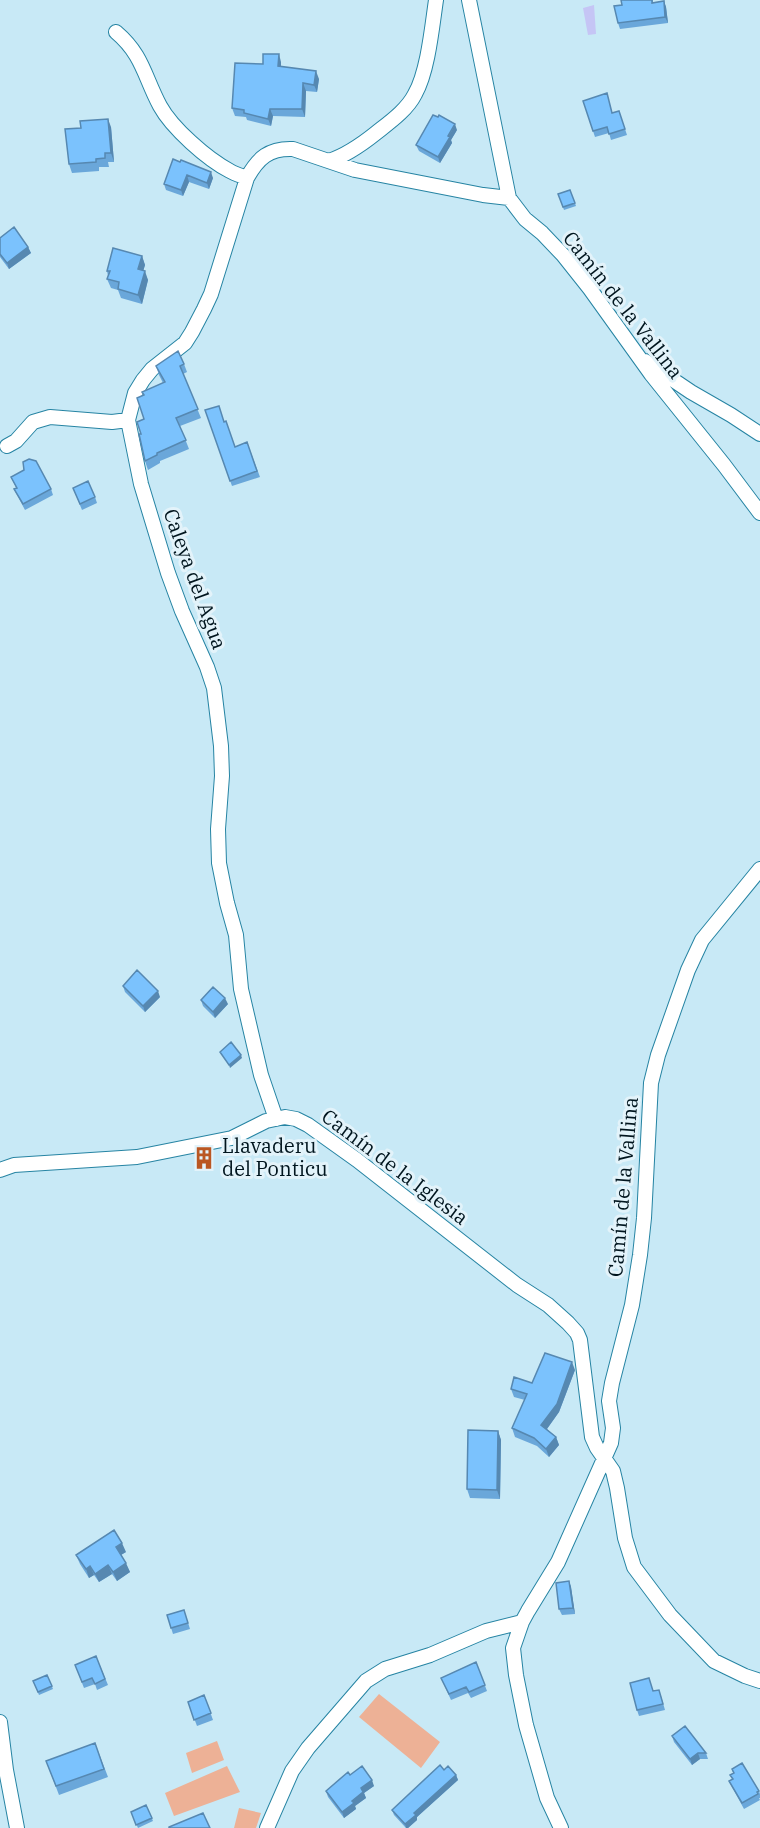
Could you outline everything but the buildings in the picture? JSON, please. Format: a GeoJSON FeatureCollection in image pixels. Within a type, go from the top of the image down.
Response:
{"type":"FeatureCollection","features":[{"type":"Feature","properties":{"kind":"street"},"geometry":{"type":"LineString","coordinates":[[329,162],[360,146],[392,120],[416,94],[429,45],[436,0]]}},
{"type":"Feature","properties":{"kind":"street","name":"Camín de la Vallina"},"geometry":{"type":"LineString","coordinates":[[469,0],[509,198],[525,219],[563,255],[760,513]]}},
{"type":"Feature","properties":{"kind":"street"},"geometry":{"type":"LineString","coordinates":[[116,32],[136,53],[159,104],[177,130],[230,172],[247,177]]}},
{"type":"Feature","properties":{"kind":"street","name":"Caleya del Agua"},"geometry":{"type":"LineString","coordinates":[[276,1119],[261,1075],[241,989],[236,935],[226,903],[219,863],[218,829],[222,776],[214,688],[168,573],[141,484],[128,420],[135,393],[143,380],[152,369],[184,343],[192,332],[211,294],[247,177],[256,163],[273,152],[293,149],[367,173],[509,198]]}},
{"type":"Feature","properties":{"kind":"street"},"geometry":{"type":"LineString","coordinates":[[639,357],[760,434]]}},
{"type":"Feature","properties":{"kind":"street"},"geometry":{"type":"LineString","coordinates":[[7,446],[16,441],[33,422],[50,417],[112,422],[128,420]]}},
{"type":"Feature","properties":{"kind":"street","name":"Camín de la Vallina"},"geometry":{"type":"LineString","coordinates":[[561,1828],[547,1798],[526,1725],[513,1648],[522,1622],[558,1562],[611,1443],[613,1428],[609,1401],[632,1305],[640,1255],[651,1083],[658,1055],[688,970],[702,940],[760,869]]}},
{"type":"Feature","properties":{"kind":"street","name":"Camín de la Iglesia"},"geometry":{"type":"LineString","coordinates":[[0,1170],[14,1165],[137,1157],[232,1138],[257,1125],[285,1117],[309,1125],[517,1285],[548,1305],[577,1333],[580,1340],[592,1437],[613,1471],[625,1538],[634,1567],[670,1615],[714,1661],[760,1682]]}},
{"type":"Feature","properties":{"kind":"street"},"geometry":{"type":"LineString","coordinates":[[267,1828],[292,1771],[308,1748],[366,1681],[385,1669],[430,1655],[486,1631],[522,1622]]}},
{"type":"Feature","properties":{"kind":"street"},"geometry":{"type":"LineString","coordinates":[[0,1722],[17,1828]]}},
{"type":"Feature","properties":{"kind":"shaded area"},"geometry":{"type":"Polygon","coordinates":[[[379,1694],[440,1742],[421,1768],[359,1717],[379,1694]]]}},
{"type":"Feature","properties":{"kind":"shaded area"},"geometry":{"type":"Polygon","coordinates":[[[217,1741],[224,1760],[192,1773],[186,1753],[217,1741]]]}},
{"type":"Feature","properties":{"kind":"shaded area"},"geometry":{"type":"Polygon","coordinates":[[[227,1766],[240,1792],[174,1816],[165,1793],[227,1766]]]}},
{"type":"Feature","properties":{"kind":"shaded area"},"geometry":{"type":"Polygon","coordinates":[[[239,1808],[261,1813],[256,1828],[234,1828],[239,1808]]]}},
{"type":"Feature","properties":{"kind":"water"},"geometry":{"type":"Polygon","coordinates":[[[594,5],[596,34],[588,35],[583,8],[594,5]]]}},
{"type":"Feature","properties":{"kind":"place","name":"Llavaderu del Ponticu"},"geometry":{"type":"Point","coordinates":[204,1158]}}]}
